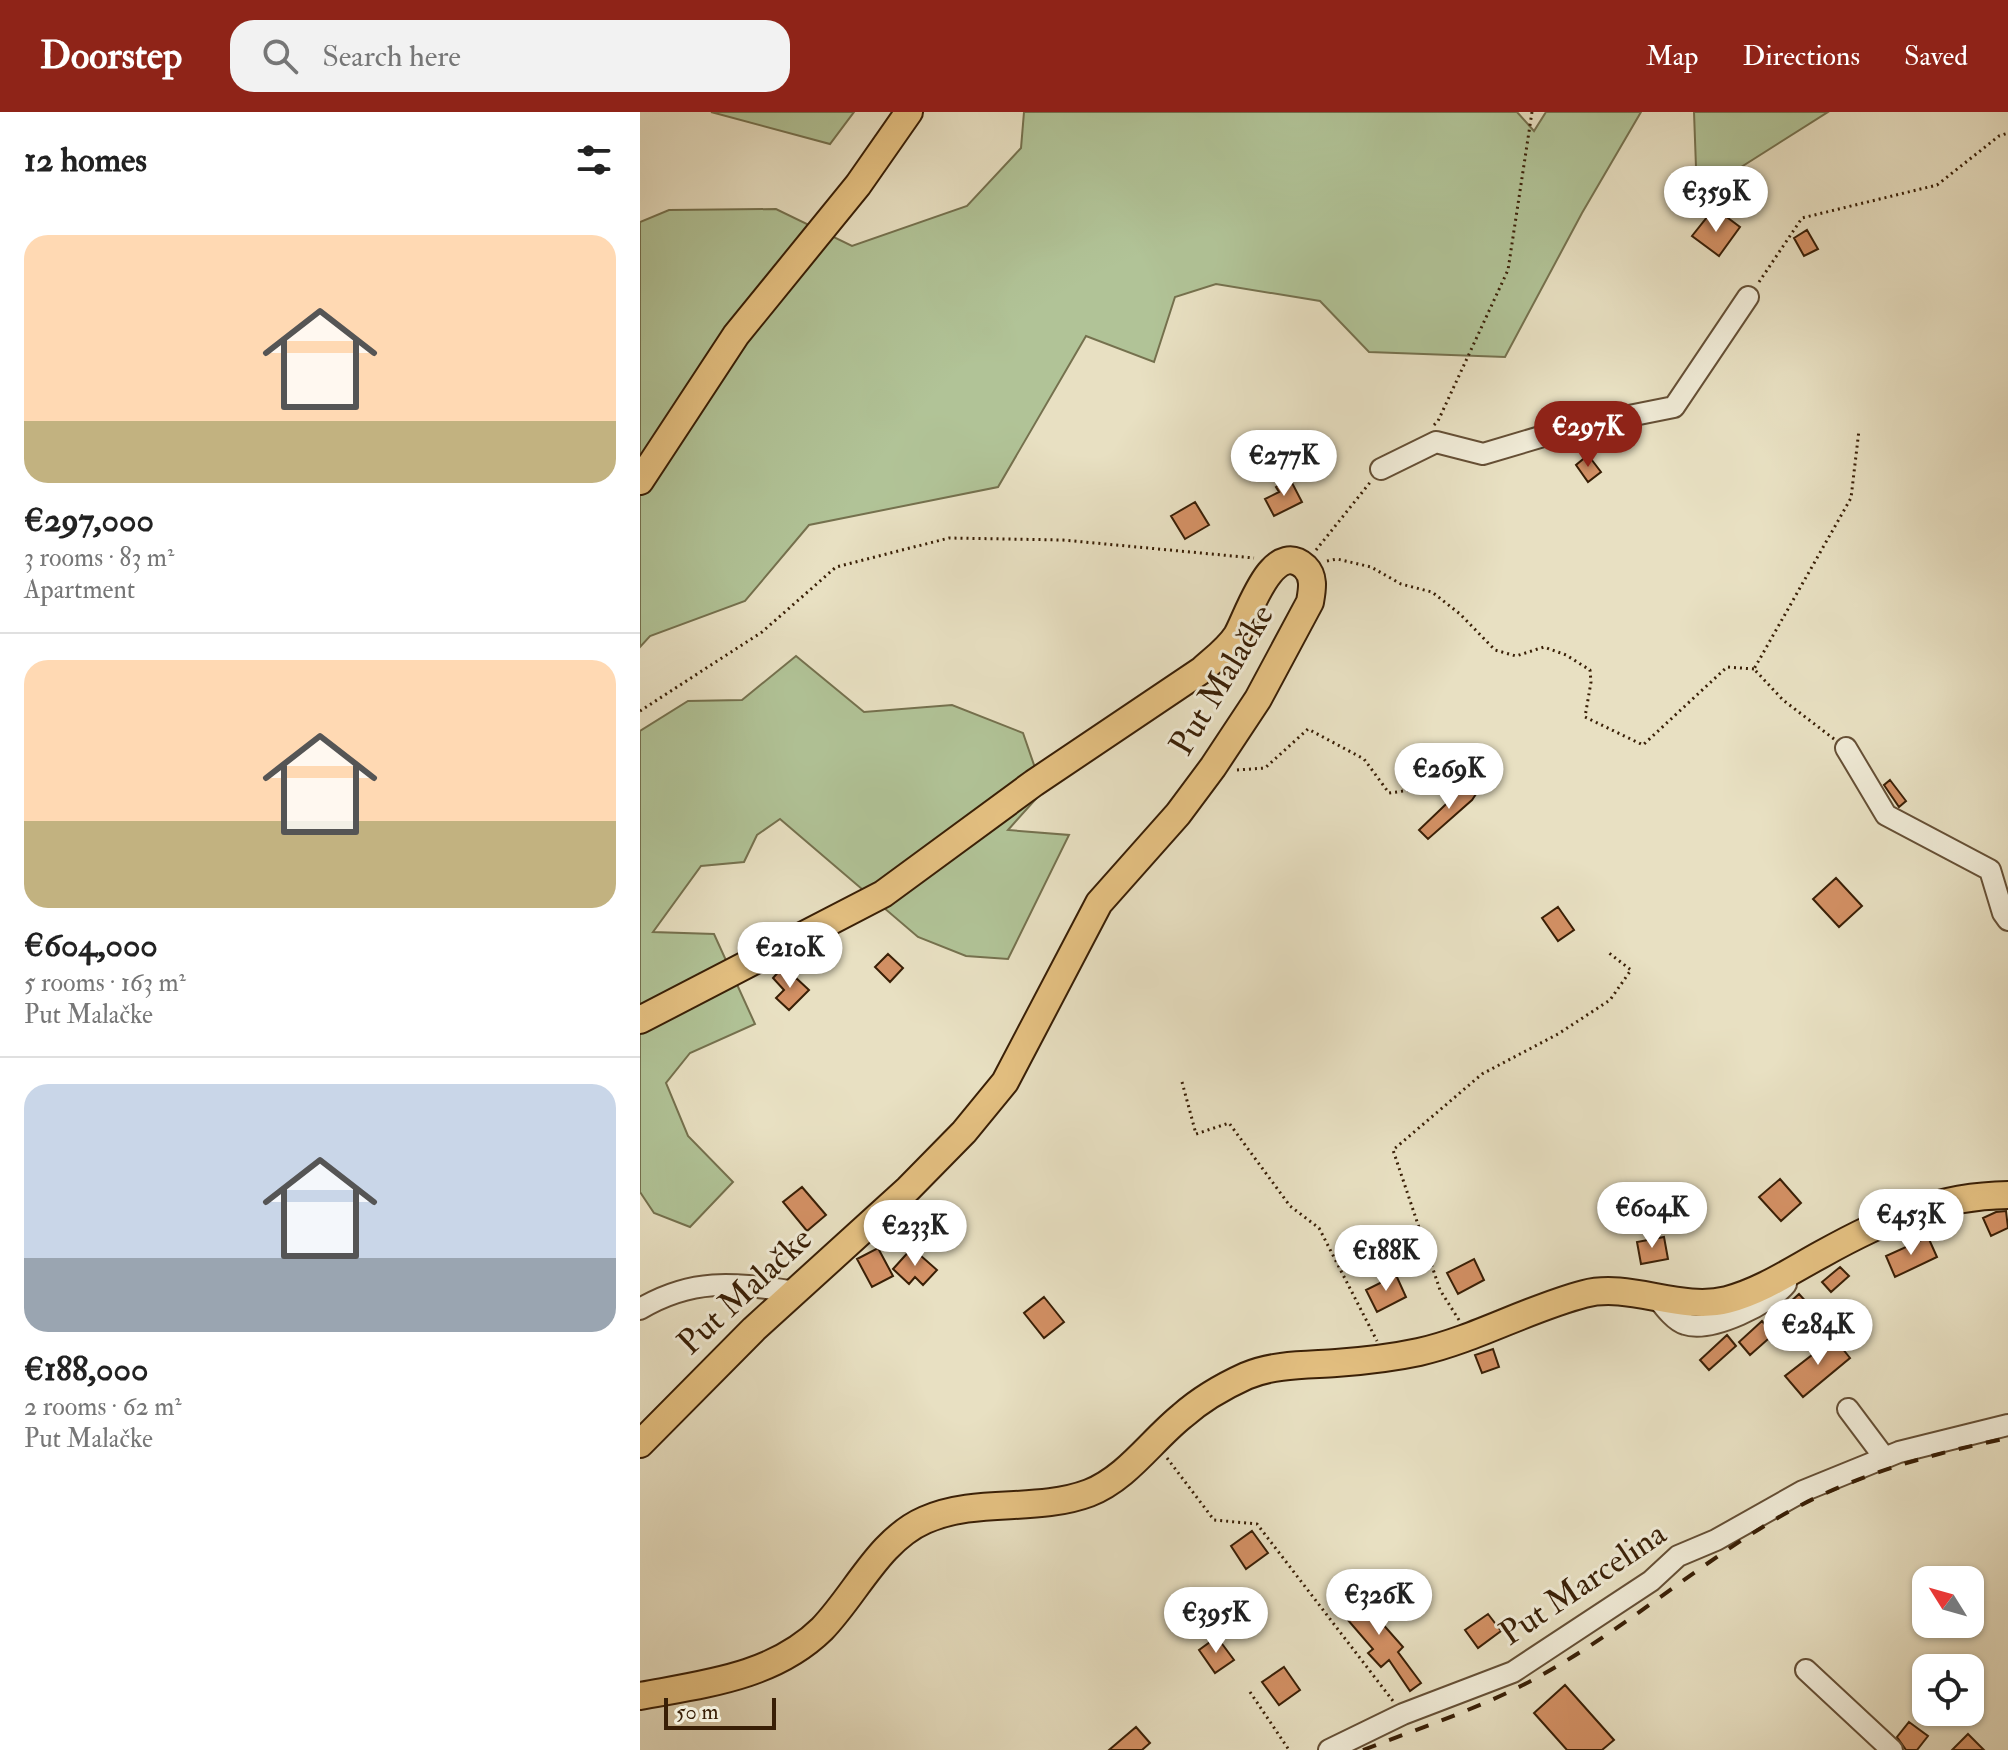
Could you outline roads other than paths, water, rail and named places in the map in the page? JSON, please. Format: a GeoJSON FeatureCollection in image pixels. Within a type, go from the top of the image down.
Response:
{"type":"FeatureCollection","features":[{"type":"Feature","properties":{"kind":"main road"},"geometry":{"type":"LineString","coordinates":[[640,481],[736,335],[858,185],[909,112]]}},
{"type":"Feature","properties":{"kind":"main road","name":"Put Malačke"},"geometry":{"type":"LineString","coordinates":[[640,1020],[883,894],[1034,783],[1202,670],[1236,636],[1267,575],[1276,565],[1295,563],[1310,574],[1313,585],[1310,602],[1258,699],[1178,814],[1099,903],[1005,1082],[955,1142],[716,1366],[640,1444]]}},
{"type":"Feature","properties":{"kind":"main road"},"geometry":{"type":"LineString","coordinates":[[640,1696],[752,1673],[800,1648],[822,1628],[897,1536],[922,1521],[949,1511],[974,1506],[1064,1501],[1093,1491],[1119,1476],[1182,1415],[1248,1375],[1284,1367],[1386,1358],[1424,1351],[1586,1293],[1613,1292],[1687,1302],[1723,1301],[1763,1287],[1859,1233],[1903,1213],[1952,1200],[2008,1195]]}},
{"type":"Feature","properties":{"kind":"street"},"geometry":{"type":"LineString","coordinates":[[1381,469],[1436,442],[1483,454],[1574,427],[1674,407],[1748,297]]}},
{"type":"Feature","properties":{"kind":"street"},"geometry":{"type":"LineString","coordinates":[[1846,748],[1886,815],[1990,870],[2008,920]]}},
{"type":"Feature","properties":{"kind":"street"},"geometry":{"type":"LineString","coordinates":[[640,1309],[698,1285],[726,1283],[797,1292]]}},
{"type":"Feature","properties":{"kind":"street"},"geometry":{"type":"LineString","coordinates":[[1848,1409],[1884,1457]]}},
{"type":"Feature","properties":{"kind":"street","name":"Put Marcelina"},"geometry":{"type":"LineString","coordinates":[[1329,1750],[1403,1714],[1513,1672],[1651,1581],[1678,1556],[1716,1540],[1803,1491],[1884,1457],[2008,1425]]}},
{"type":"Feature","properties":{"kind":"street"},"geometry":{"type":"LineString","coordinates":[[1806,1670],[1892,1750]]}},
{"type":"Feature","properties":{"kind":"railway"},"geometry":{"type":"LineString","coordinates":[[1363,1750],[1480,1705],[1547,1672],[1759,1529],[1816,1498],[1896,1466],[2008,1438]]}}]}
